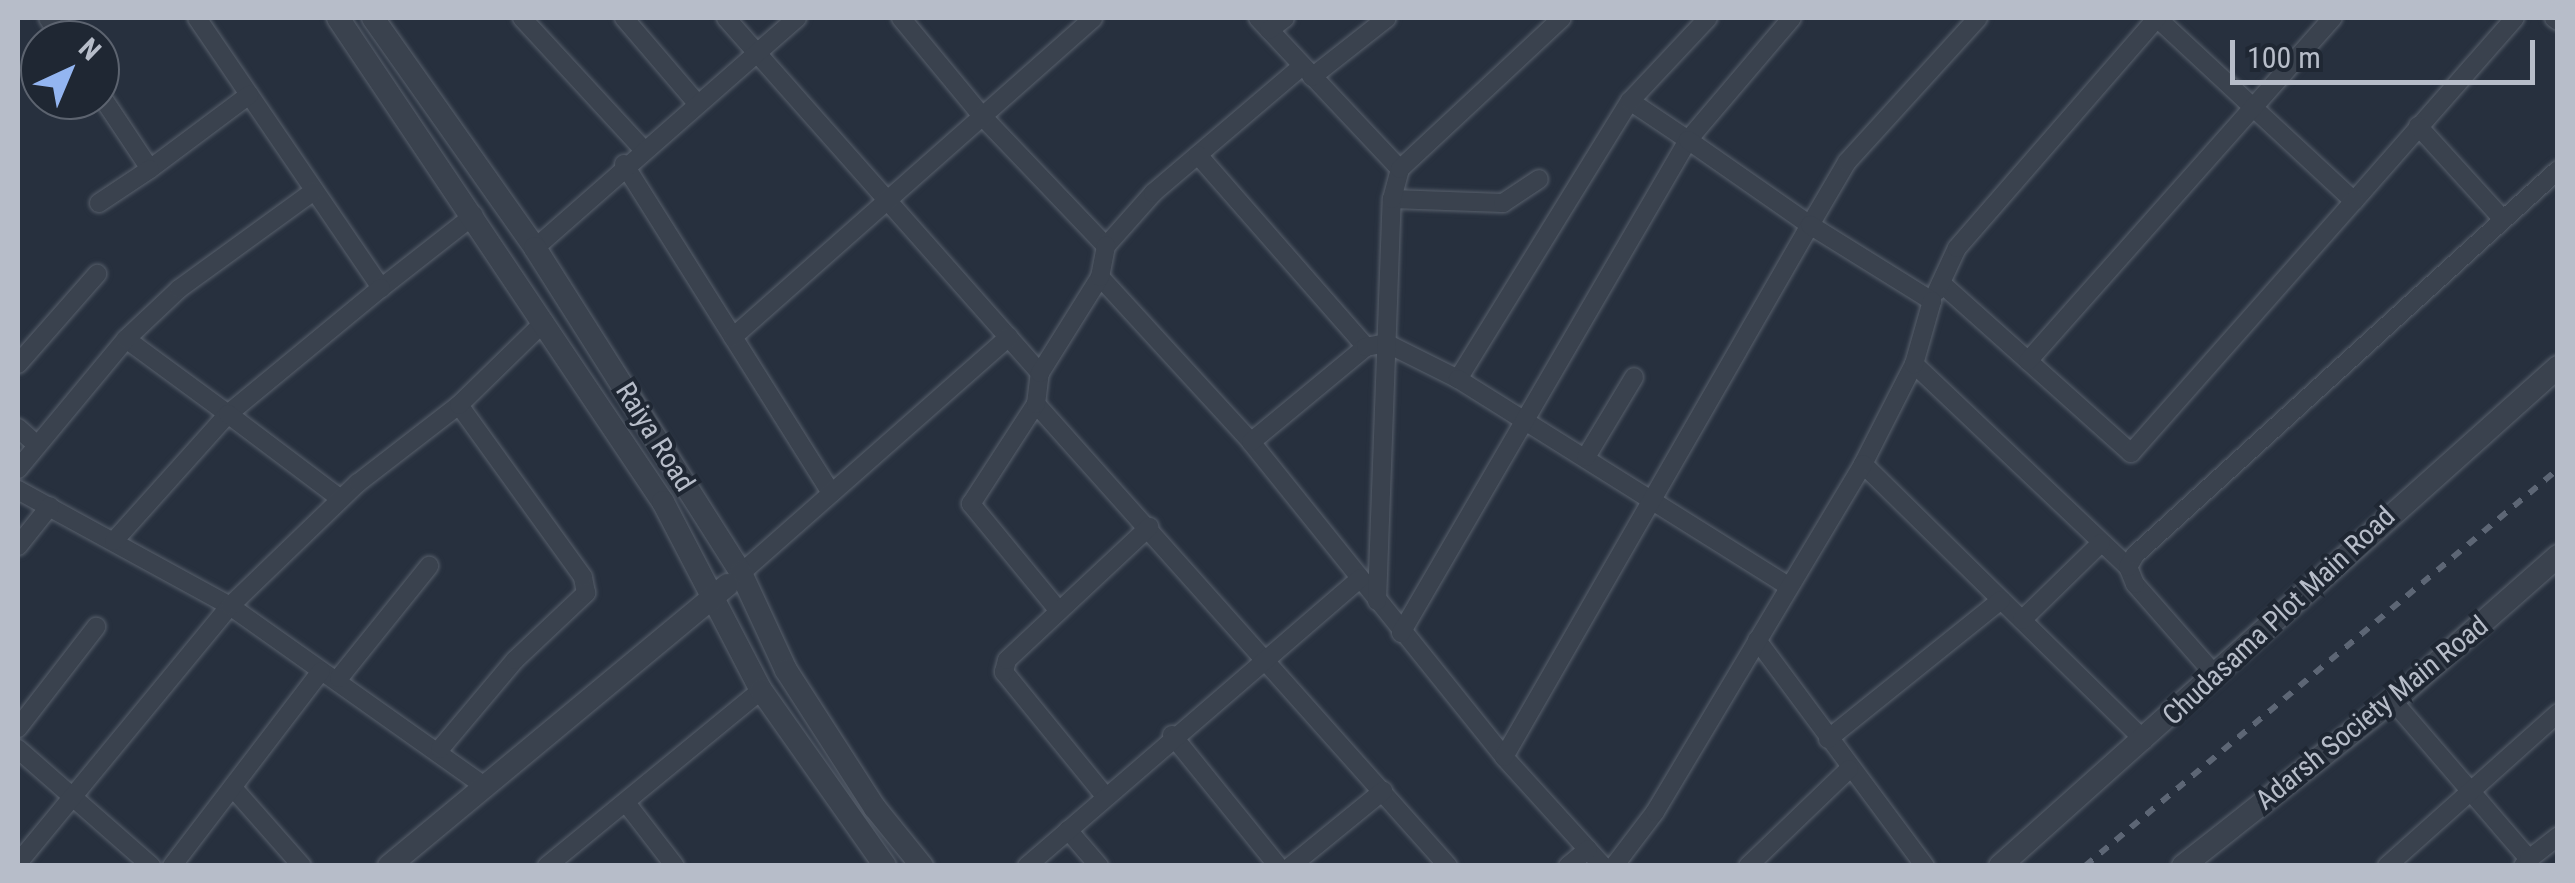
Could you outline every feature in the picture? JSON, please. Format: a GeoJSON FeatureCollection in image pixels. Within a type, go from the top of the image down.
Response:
{"type":"FeatureCollection","features":[{"type":"Feature","properties":{"kind":"street"},"geometry":{"type":"LineString","coordinates":[[197,18],[381,288]]}},
{"type":"Feature","properties":{"kind":"street","name":"Raiya Road"},"geometry":{"type":"LineString","coordinates":[[338,18],[474,215],[716,594],[761,690],[886,866]]}},
{"type":"Feature","properties":{"kind":"street","name":"Raiya Road"},"geometry":{"type":"LineString","coordinates":[[373,18],[535,248],[741,573],[786,670],[875,808],[922,866]]}},
{"type":"Feature","properties":{"kind":"street"},"geometry":{"type":"LineString","coordinates":[[522,18],[642,148]]}},
{"type":"Feature","properties":{"kind":"street"},"geometry":{"type":"LineString","coordinates":[[624,18],[696,102]]}},
{"type":"Feature","properties":{"kind":"street"},"geometry":{"type":"LineString","coordinates":[[726,18],[892,199],[1040,373]]}},
{"type":"Feature","properties":{"kind":"street"},"geometry":{"type":"LineString","coordinates":[[535,248],[642,148],[797,18]]}},
{"type":"Feature","properties":{"kind":"street"},"geometry":{"type":"LineString","coordinates":[[902,18],[982,117],[1106,246]]}},
{"type":"Feature","properties":{"kind":"street"},"geometry":{"type":"LineString","coordinates":[[733,337],[1093,18]]}},
{"type":"Feature","properties":{"kind":"street"},"geometry":{"type":"LineString","coordinates":[[1285,18],[1263,24],[1400,169]]}},
{"type":"Feature","properties":{"kind":"street"},"geometry":{"type":"LineString","coordinates":[[1059,611],[972,504],[1036,404],[1040,373],[1100,276],[1106,246],[1198,154],[1307,71],[1387,18]]}},
{"type":"Feature","properties":{"kind":"street"},"geometry":{"type":"LineString","coordinates":[[1377,601],[1392,199],[1400,169],[1562,18]]}},
{"type":"Feature","properties":{"kind":"street"},"geometry":{"type":"LineString","coordinates":[[1458,379],[1630,101],[1708,18]]}},
{"type":"Feature","properties":{"kind":"street"},"geometry":{"type":"LineString","coordinates":[[1401,634],[1688,140],[1792,18]]}},
{"type":"Feature","properties":{"kind":"street"},"geometry":{"type":"LineString","coordinates":[[1504,757],[1657,500],[1847,162],[1978,18]]}},
{"type":"Feature","properties":{"kind":"street"},"geometry":{"type":"LineString","coordinates":[[1614,866],[1655,812],[1863,464],[1914,364],[1932,301],[1957,248],[2157,18],[2354,200]]}},
{"type":"Feature","properties":{"kind":"street"},"geometry":{"type":"LineString","coordinates":[[2028,361],[2333,18]]}},
{"type":"Feature","properties":{"kind":"street"},"geometry":{"type":"LineString","coordinates":[[1940,283],[2131,453],[2515,18]]}},
{"type":"Feature","properties":{"kind":"street"},"geometry":{"type":"LineString","coordinates":[[99,203],[249,95]]}},
{"type":"Feature","properties":{"kind":"street"},"geometry":{"type":"LineString","coordinates":[[1630,101],[1810,225],[1932,301]]}},
{"type":"Feature","properties":{"kind":"street"},"geometry":{"type":"LineString","coordinates":[[117,120],[150,169]]}},
{"type":"Feature","properties":{"kind":"street"},"geometry":{"type":"LineString","coordinates":[[2418,126],[2500,216]]}},
{"type":"Feature","properties":{"kind":"street"},"geometry":{"type":"LineString","coordinates":[[1198,154],[1366,347]]}},
{"type":"Feature","properties":{"kind":"street"},"geometry":{"type":"LineString","coordinates":[[624,164],[832,493]]}},
{"type":"Feature","properties":{"kind":"street"},"geometry":{"type":"LineString","coordinates":[[2128,567],[2500,216],[2558,170]]}},
{"type":"Feature","properties":{"kind":"street"},"geometry":{"type":"LineString","coordinates":[[1392,199],[1502,203],[1539,179]]}},
{"type":"Feature","properties":{"kind":"street"},"geometry":{"type":"LineString","coordinates":[[18,468],[126,340],[178,289],[314,192]]}},
{"type":"Feature","properties":{"kind":"street"},"geometry":{"type":"LineString","coordinates":[[114,540],[228,414],[474,215]]}},
{"type":"Feature","properties":{"kind":"street"},"geometry":{"type":"LineString","coordinates":[[18,364],[96,274]]}},
{"type":"Feature","properties":{"kind":"street"},"geometry":{"type":"LineString","coordinates":[[1100,276],[1251,442],[1401,634],[1504,757],[1603,866]]}},
{"type":"Feature","properties":{"kind":"street"},"geometry":{"type":"LineString","coordinates":[[18,863],[230,606],[341,500],[459,405],[544,322]]}},
{"type":"Feature","properties":{"kind":"street"},"geometry":{"type":"LineString","coordinates":[[389,866],[741,573],[1009,337]]}},
{"type":"Feature","properties":{"kind":"street"},"geometry":{"type":"LineString","coordinates":[[126,340],[341,500]]}},
{"type":"Feature","properties":{"kind":"street"},"geometry":{"type":"LineString","coordinates":[[1251,442],[1366,347],[1386,342],[1458,379],[1657,500],[1788,586]]}},
{"type":"Feature","properties":{"kind":"street"},"geometry":{"type":"LineString","coordinates":[[1914,364],[2128,567],[2215,675]]}},
{"type":"Feature","properties":{"kind":"street","name":"Chudasama Plot Main Road"},"geometry":{"type":"LineString","coordinates":[[2000,866],[2558,367]]}},
{"type":"Feature","properties":{"kind":"street"},"geometry":{"type":"LineString","coordinates":[[1586,457],[1634,377]]}},
{"type":"Feature","properties":{"kind":"street"},"geometry":{"type":"LineString","coordinates":[[1036,404],[1448,866]]}},
{"type":"Feature","properties":{"kind":"street"},"geometry":{"type":"LineString","coordinates":[[440,749],[515,660],[586,593],[584,577],[459,405]]}},
{"type":"Feature","properties":{"kind":"street"},"geometry":{"type":"LineString","coordinates":[[18,428],[37,445]]}},
{"type":"Feature","properties":{"kind":"street"},"geometry":{"type":"LineString","coordinates":[[1863,464],[2144,740]]}},
{"type":"Feature","properties":{"kind":"street"},"geometry":{"type":"LineString","coordinates":[[18,490],[230,606],[440,749],[483,786]]}},
{"type":"Feature","properties":{"kind":"street"},"geometry":{"type":"LineString","coordinates":[[18,546],[50,506]]}},
{"type":"Feature","properties":{"kind":"street"},"geometry":{"type":"LineString","coordinates":[[1105,796],[1004,672],[1007,660],[1149,527]]}},
{"type":"Feature","properties":{"kind":"street"},"geometry":{"type":"LineString","coordinates":[[2022,620],[2102,542]]}},
{"type":"Feature","properties":{"kind":"street","name":"Adarsh Society Main Road"},"geometry":{"type":"LineString","coordinates":[[2183,866],[2393,700],[2558,556]]}},
{"type":"Feature","properties":{"kind":"street"},"geometry":{"type":"LineString","coordinates":[[339,678],[429,566]]}},
{"type":"Feature","properties":{"kind":"street"},"geometry":{"type":"LineString","coordinates":[[1026,866],[1172,734],[1360,579]]}},
{"type":"Feature","properties":{"kind":"street"},"geometry":{"type":"LineString","coordinates":[[1828,739],[2001,600]]}},
{"type":"Feature","properties":{"kind":"street"},"geometry":{"type":"LineString","coordinates":[[18,728],[96,627]]}},
{"type":"Feature","properties":{"kind":"street"},"geometry":{"type":"LineString","coordinates":[[1757,640],[1848,769],[1924,866]]}},
{"type":"Feature","properties":{"kind":"street"},"geometry":{"type":"LineString","coordinates":[[172,866],[321,671]]}},
{"type":"Feature","properties":{"kind":"street"},"geometry":{"type":"LineString","coordinates":[[548,866],[761,690]]}},
{"type":"Feature","properties":{"kind":"street"},"geometry":{"type":"LineString","coordinates":[[2393,700],[2471,790],[2526,862],[2558,836]]}},
{"type":"Feature","properties":{"kind":"street"},"geometry":{"type":"LineString","coordinates":[[2387,866],[2558,714]]}},
{"type":"Feature","properties":{"kind":"street"},"geometry":{"type":"LineString","coordinates":[[1172,734],[1278,866]]}},
{"type":"Feature","properties":{"kind":"street"},"geometry":{"type":"LineString","coordinates":[[18,748],[151,866]]}},
{"type":"Feature","properties":{"kind":"street"},"geometry":{"type":"LineString","coordinates":[[1748,866],[1848,769]]}},
{"type":"Feature","properties":{"kind":"street"},"geometry":{"type":"LineString","coordinates":[[234,789],[302,866]]}},
{"type":"Feature","properties":{"kind":"street"},"geometry":{"type":"LineString","coordinates":[[1291,866],[1383,791]]}},
{"type":"Feature","properties":{"kind":"street"},"geometry":{"type":"LineString","coordinates":[[627,804],[675,866]]}},
{"type":"Feature","properties":{"kind":"street"},"geometry":{"type":"LineString","coordinates":[[1068,830],[1099,866]]}},
{"type":"Feature","properties":{"kind":"street"},"geometry":{"type":"LineString","coordinates":[[1568,866],[1588,849]]}},
{"type":"Feature","properties":{"kind":"railway"},"geometry":{"type":"LineString","coordinates":[[2085,866],[2558,469]]}}]}
